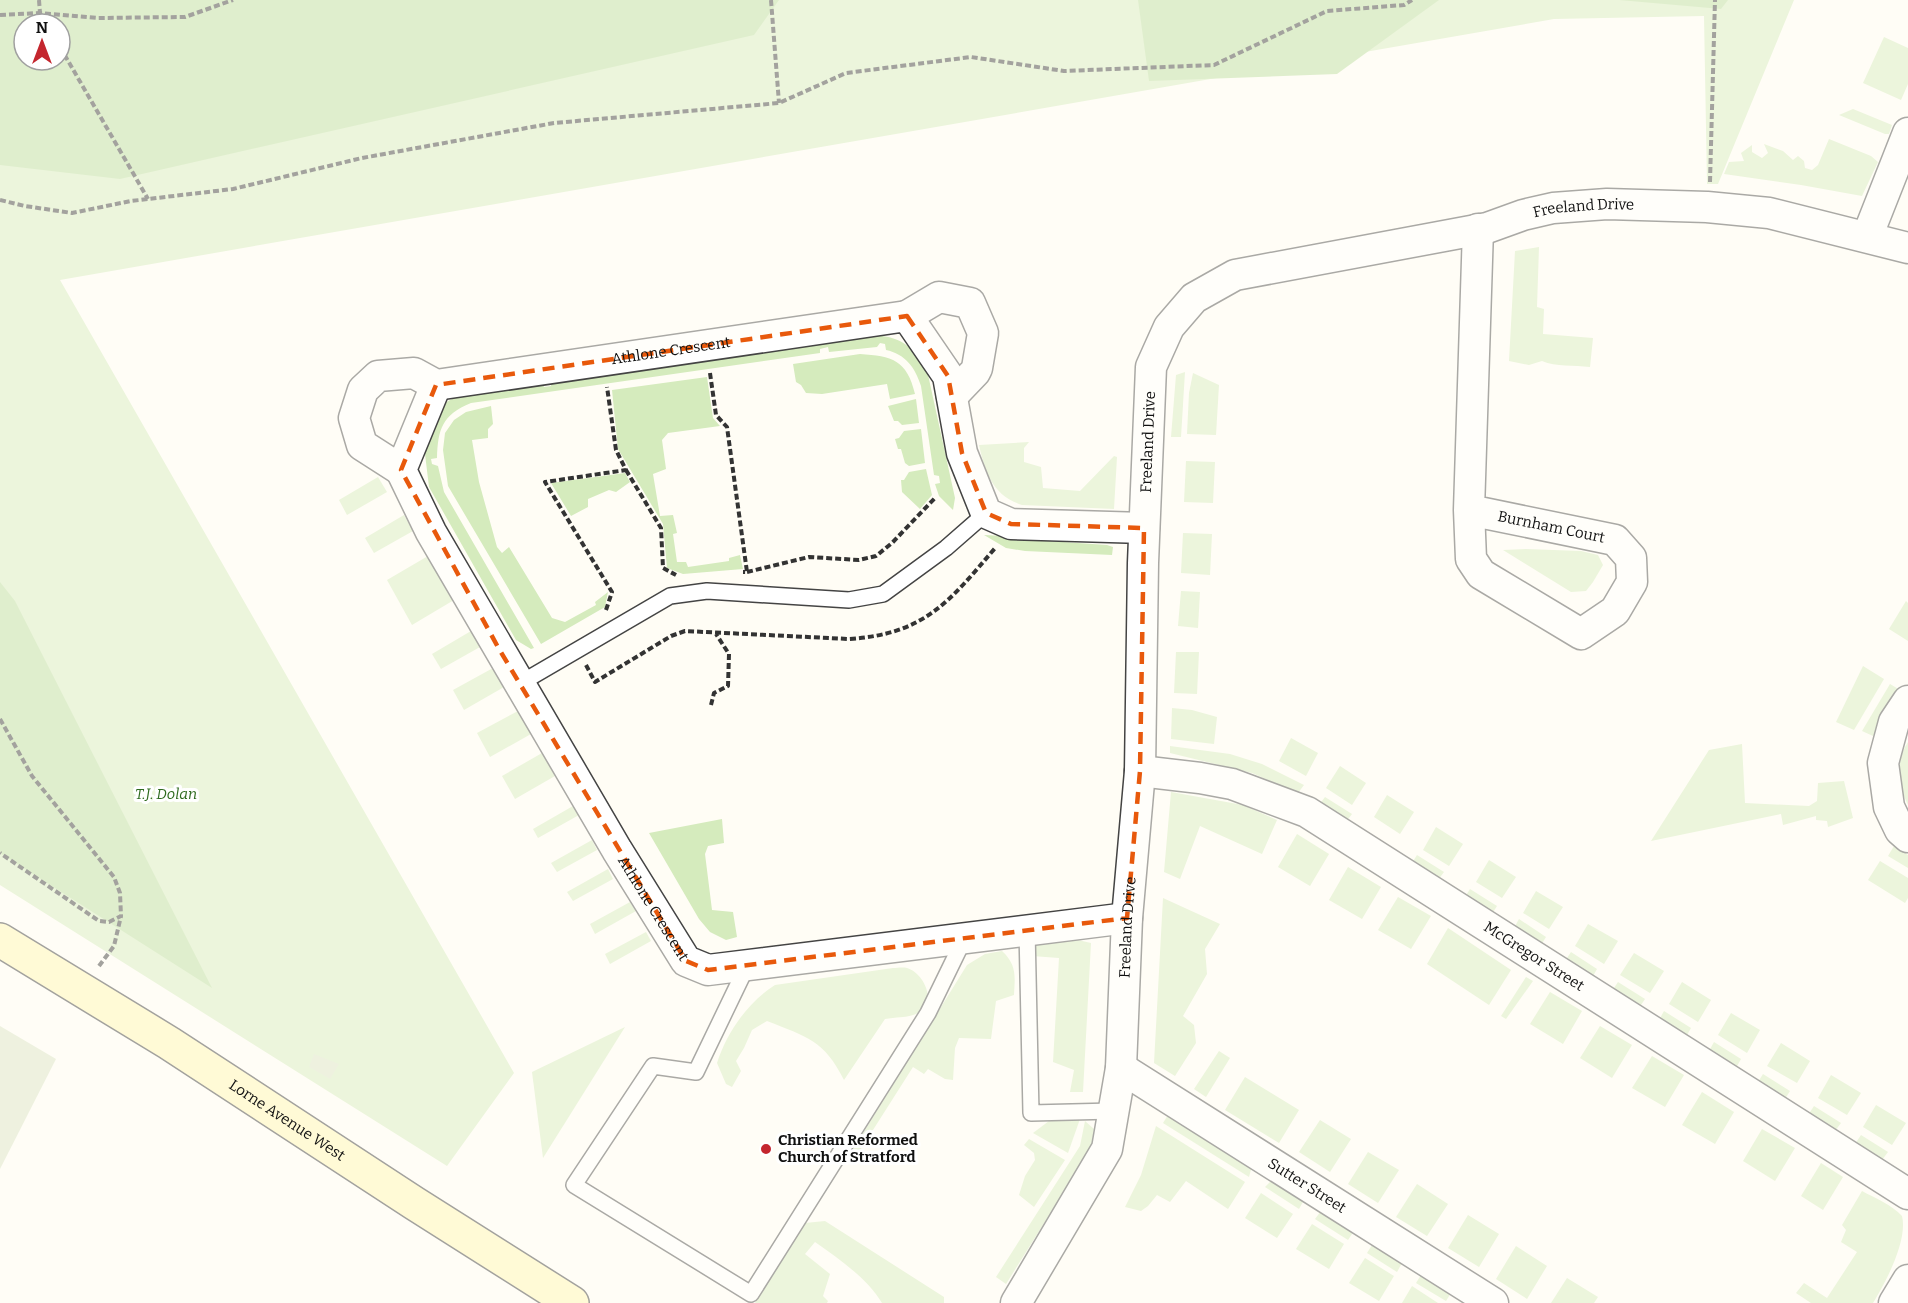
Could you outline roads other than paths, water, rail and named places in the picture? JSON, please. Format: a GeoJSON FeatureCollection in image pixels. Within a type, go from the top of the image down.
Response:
{"type":"FeatureCollection","features":[{"type":"Feature","properties":{"kind":"main road","name":"Lorne Avenue West"},"geometry":{"type":"LineString","coordinates":[[0,940],[170,1043],[414,1203],[572,1303]]}},
{"type":"Feature","properties":{"kind":"street"},"geometry":{"type":"LineString","coordinates":[[1867,237],[1908,133]]}},
{"type":"Feature","properties":{"kind":"street","name":"Freeland Drive"},"geometry":{"type":"LineString","coordinates":[[1016,1303],[1107,1149],[1121,1068],[1127,918],[1140,771],[1144,528],[1150,367],[1169,327],[1194,298],[1235,275],[1478,229],[1523,214],[1553,208],[1607,204],[1707,207],[1769,213],[1908,248]]}},
{"type":"Feature","properties":{"kind":"street","name":"Burnham Court"},"geometry":{"type":"LineString","coordinates":[[1469,510],[1615,540],[1631,558],[1632,582],[1615,611],[1581,633],[1481,574],[1471,559],[1469,510],[1478,229]]}},
{"type":"Feature","properties":{"kind":"street","name":"Athlone Crescent"},"geometry":{"type":"LineString","coordinates":[[436,385],[907,316],[939,297],[970,303],[983,333],[975,372],[952,396]]}},
{"type":"Feature","properties":{"kind":"street"},"geometry":{"type":"LineString","coordinates":[[907,316],[948,376],[962,453],[986,513],[1011,524],[1144,528]]}},
{"type":"Feature","properties":{"kind":"street"},"geometry":{"type":"LineString","coordinates":[[414,373],[436,385],[401,470],[362,445],[354,418],[363,390],[378,376],[414,373]]}},
{"type":"Feature","properties":{"kind":"street","name":"Athlone Crescent"},"geometry":{"type":"LineString","coordinates":[[401,470],[431,532],[519,684],[686,961],[708,970],[1127,918]]}},
{"type":"Feature","properties":{"kind":"street"},"geometry":{"type":"LineString","coordinates":[[1908,701],[1894,722],[1883,763],[1889,807],[1900,830],[1908,837]]}},
{"type":"Feature","properties":{"kind":"street","name":"McGregor Street"},"geometry":{"type":"LineString","coordinates":[[1140,771],[1200,777],[1232,784],[1307,812],[1908,1194]]}},
{"type":"Feature","properties":{"kind":"street","name":"Sutter Street"},"geometry":{"type":"LineString","coordinates":[[1121,1068],[1493,1303]]}},
{"type":"Feature","properties":{"kind":"street"},"geometry":{"type":"LineString","coordinates":[[1894,1303],[1908,1280]]}},
{"type":"Feature","properties":{"kind":"lane"},"geometry":{"type":"LineString","coordinates":[[519,684],[670,596],[707,591],[849,600],[883,594],[946,548],[986,513]]}},
{"type":"Feature","properties":{"kind":"lane"},"geometry":{"type":"LineString","coordinates":[[1027,930],[1031,1113],[1113,1111]]}},
{"type":"Feature","properties":{"kind":"lane"},"geometry":{"type":"LineString","coordinates":[[747,966],[696,1072],[653,1066],[574,1185],[751,1294],[928,1013],[964,939]]}},
{"type":"Feature","properties":{"kind":"place","name":"Christian Reformed Church of Stratford"},"geometry":{"type":"Point","coordinates":[766,1149]}},
{"type":"Feature","properties":{"kind":"park label","name":"T.J. Dolan"},"geometry":{"type":"Point","coordinates":[166,794]}}]}
